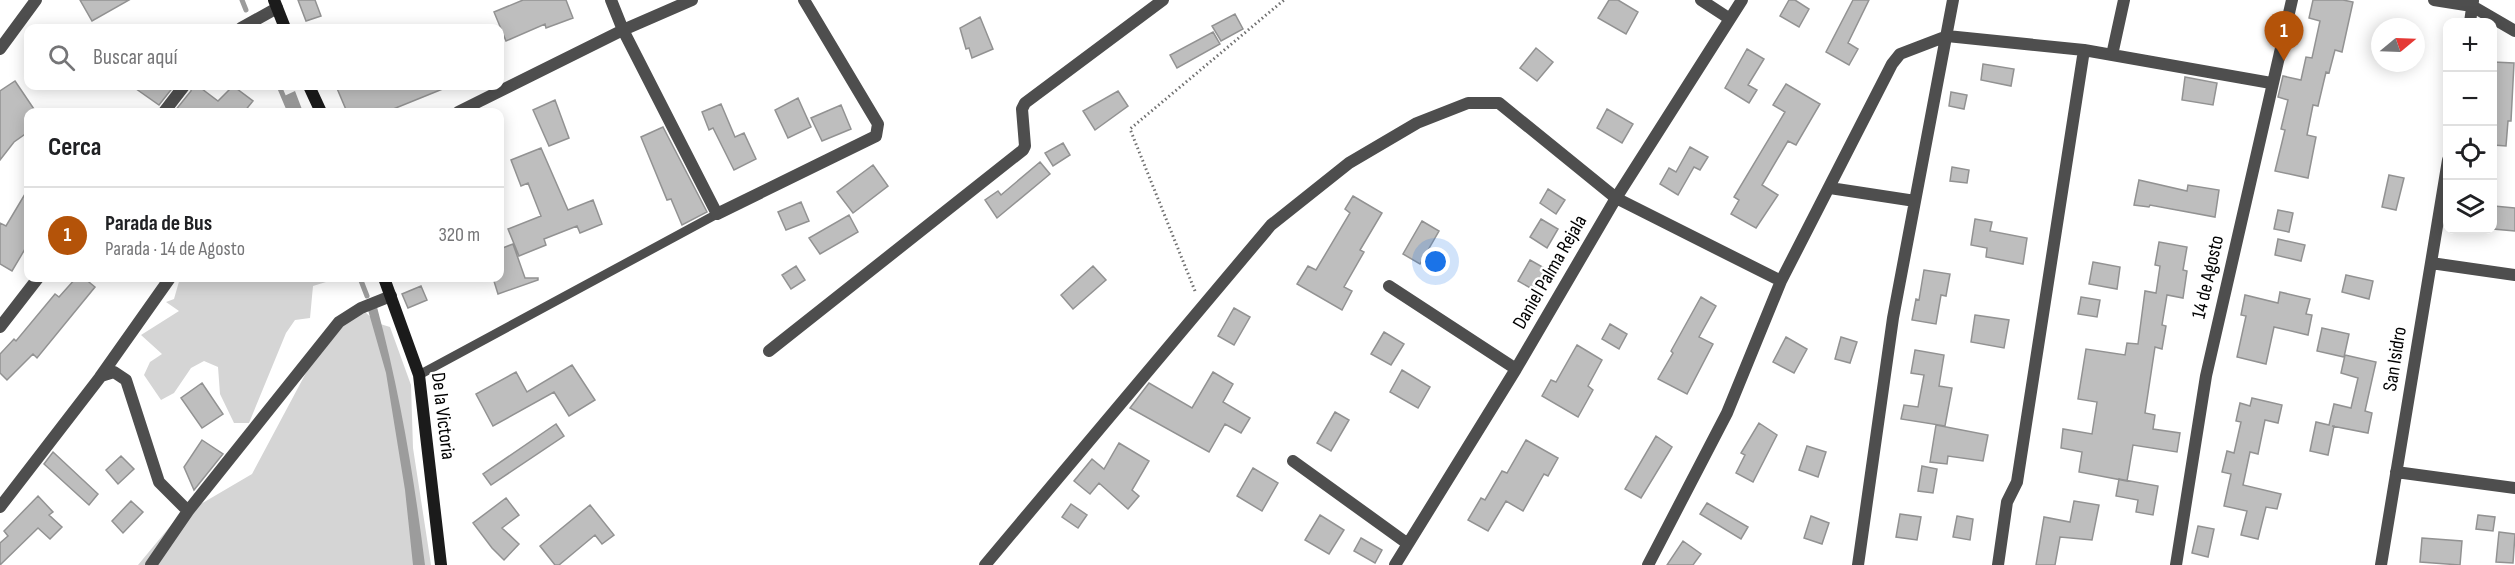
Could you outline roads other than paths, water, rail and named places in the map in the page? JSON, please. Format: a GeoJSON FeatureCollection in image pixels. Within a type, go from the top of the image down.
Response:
{"type":"FeatureCollection","features":[{"type":"Feature","properties":{"kind":"main road"},"geometry":{"type":"LineString","coordinates":[[275,4],[283,24]]}},
{"type":"Feature","properties":{"kind":"main road"},"geometry":{"type":"LineString","coordinates":[[311,90],[319,108]]}},
{"type":"Feature","properties":{"kind":"main road","name":"De la Victoria"},"geometry":{"type":"LineString","coordinates":[[386,282],[419,375],[441,565]]}},
{"type":"Feature","properties":{"kind":"street"},"geometry":{"type":"LineString","coordinates":[[0,49],[36,0]]}},
{"type":"Feature","properties":{"kind":"street"},"geometry":{"type":"LineString","coordinates":[[611,0],[623,30],[717,213],[876,136],[878,124],[804,0]]}},
{"type":"Feature","properties":{"kind":"street"},"geometry":{"type":"LineString","coordinates":[[504,89],[623,30],[692,0]]}},
{"type":"Feature","properties":{"kind":"street"},"geometry":{"type":"LineString","coordinates":[[769,351],[1023,150],[1025,146],[1022,109],[1025,103],[1163,0]]}},
{"type":"Feature","properties":{"kind":"street"},"geometry":{"type":"LineString","coordinates":[[1701,0],[1730,19]]}},
{"type":"Feature","properties":{"kind":"street","name":"Daniel Palma Rejala"},"geometry":{"type":"LineString","coordinates":[[1395,565],[1516,369],[1616,198],[1742,0]]}},
{"type":"Feature","properties":{"kind":"street"},"geometry":{"type":"LineString","coordinates":[[1857,565],[1893,318],[1953,0]]}},
{"type":"Feature","properties":{"kind":"street"},"geometry":{"type":"LineString","coordinates":[[2112,55],[2124,0]]}},
{"type":"Feature","properties":{"kind":"street","name":"14 de Agosto"},"geometry":{"type":"LineString","coordinates":[[2176,565],[2206,376],[2271,83],[2292,0]]}},
{"type":"Feature","properties":{"kind":"street"},"geometry":{"type":"LineString","coordinates":[[2434,0],[2473,3],[2515,31]]}},
{"type":"Feature","properties":{"kind":"street"},"geometry":{"type":"LineString","coordinates":[[2471,18],[2473,3]]}},
{"type":"Feature","properties":{"kind":"street"},"geometry":{"type":"LineString","coordinates":[[247,24],[275,4]]}},
{"type":"Feature","properties":{"kind":"street"},"geometry":{"type":"LineString","coordinates":[[1648,565],[1727,413],[1781,281],[1892,64],[1900,54],[1947,36],[2084,50],[2271,83]]}},
{"type":"Feature","properties":{"kind":"street"},"geometry":{"type":"LineString","coordinates":[[1998,565],[2007,502],[2017,482],[2084,50]]}},
{"type":"Feature","properties":{"kind":"street"},"geometry":{"type":"LineString","coordinates":[[167,108],[181,90]]}},
{"type":"Feature","properties":{"kind":"street"},"geometry":{"type":"LineString","coordinates":[[466,108],[502,90]]}},
{"type":"Feature","properties":{"kind":"street"},"geometry":{"type":"LineString","coordinates":[[985,565],[1271,225],[1349,164],[1417,123],[1468,103],[1499,103],[1616,198],[1781,281]]}},
{"type":"Feature","properties":{"kind":"street","name":"San Isidro"},"geometry":{"type":"LineString","coordinates":[[2381,565],[2445,180]]}},
{"type":"Feature","properties":{"kind":"street"},"geometry":{"type":"LineString","coordinates":[[1830,188],[1916,201]]}},
{"type":"Feature","properties":{"kind":"street"},"geometry":{"type":"LineString","coordinates":[[2431,263],[2515,275]]}},
{"type":"Feature","properties":{"kind":"street"},"geometry":{"type":"LineString","coordinates":[[0,327],[35,282]]}},
{"type":"Feature","properties":{"kind":"street"},"geometry":{"type":"LineString","coordinates":[[0,507],[98,380],[167,282]]}},
{"type":"Feature","properties":{"kind":"street"},"geometry":{"type":"LineString","coordinates":[[1389,286],[1516,369]]}},
{"type":"Feature","properties":{"kind":"street"},"geometry":{"type":"LineString","coordinates":[[151,565],[188,511],[339,322],[361,308],[391,296]]}},
{"type":"Feature","properties":{"kind":"street"},"geometry":{"type":"LineString","coordinates":[[98,380],[108,372],[114,372],[126,380],[159,482],[188,511]]}},
{"type":"Feature","properties":{"kind":"street"},"geometry":{"type":"LineString","coordinates":[[1293,461],[1408,544]]}},
{"type":"Feature","properties":{"kind":"street"},"geometry":{"type":"LineString","coordinates":[[2396,472],[2515,489]]}},
{"type":"Feature","properties":{"kind":"lane"},"geometry":{"type":"LineString","coordinates":[[419,375],[717,213]]}},
{"type":"Feature","properties":{"kind":"waterway"},"geometry":{"type":"LineString","coordinates":[[242,0],[246,10]]}},
{"type":"Feature","properties":{"kind":"waterway"},"geometry":{"type":"LineString","coordinates":[[281,90],[288,108]]}},
{"type":"Feature","properties":{"kind":"waterway"},"geometry":{"type":"LineString","coordinates":[[362,282],[367,296]]}},
{"type":"Feature","properties":{"kind":"place","name":"Parada de Bus"},"geometry":{"type":"Point","coordinates":[2284,61]}}]}
